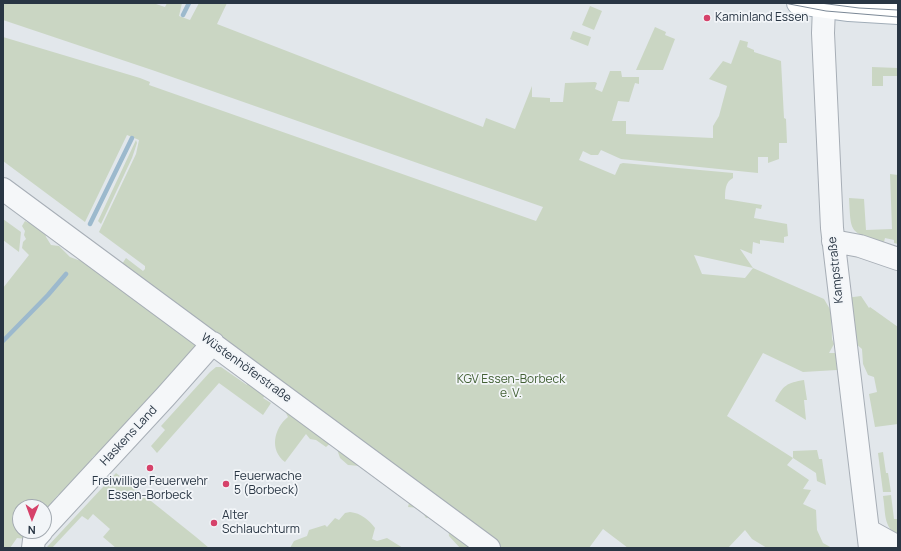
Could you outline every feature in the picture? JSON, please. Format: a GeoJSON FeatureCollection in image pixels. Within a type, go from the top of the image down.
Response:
{"type":"FeatureCollection","features":[{"type":"Feature","properties":{"kind":"main road"},"geometry":{"type":"LineString","coordinates":[[798,3],[824,7],[898,13]]}},
{"type":"Feature","properties":{"kind":"street","name":"Kampstraße"},"geometry":{"type":"LineString","coordinates":[[824,7],[823,33],[833,241],[869,539],[898,547]]}},
{"type":"Feature","properties":{"kind":"street","name":"Wüstenhöferstraße"},"geometry":{"type":"LineString","coordinates":[[3,189],[489,548]]}},
{"type":"Feature","properties":{"kind":"street"},"geometry":{"type":"LineString","coordinates":[[833,241],[860,246],[898,260]]}},
{"type":"Feature","properties":{"kind":"street","name":"Haskens Land"},"geometry":{"type":"LineString","coordinates":[[52,519],[213,343]]}},
{"type":"Feature","properties":{"kind":"green space","name":"KGV Essen-Borbeck e. V."},"geometry":{"type":"Polygon","coordinates":[[[3,3],[153,3],[165,7],[167,3],[182,3],[179,16],[190,20],[199,3],[227,3],[217,24],[483,127],[486,118],[515,129],[532,86],[532,97],[550,98],[550,102],[563,102],[565,83],[595,82],[597,83],[595,89],[602,92],[610,71],[621,71],[622,77],[639,77],[639,84],[635,83],[629,102],[618,101],[612,121],[626,121],[626,134],[713,138],[713,126],[719,116],[727,86],[709,79],[723,61],[731,64],[740,40],[748,42],[747,47],[754,50],[754,52],[781,61],[787,143],[779,143],[779,159],[768,163],[768,157],[758,157],[758,173],[621,159],[601,150],[598,155],[591,155],[583,151],[579,160],[615,175],[620,164],[623,163],[733,173],[733,178],[728,182],[726,187],[725,199],[762,205],[761,209],[756,208],[754,218],[787,224],[788,236],[784,237],[784,243],[760,240],[760,244],[753,242],[752,254],[740,249],[753,268],[824,299],[831,311],[832,339],[834,344],[829,353],[836,353],[837,370],[803,372],[763,353],[727,416],[793,458],[787,465],[809,480],[803,489],[811,490],[803,504],[816,510],[817,530],[823,543],[832,548],[767,548],[752,539],[745,530],[728,548],[628,548],[603,529],[589,548],[460,548],[449,536],[448,526],[437,516],[426,518],[420,508],[408,507],[410,499],[397,490],[391,490],[376,479],[373,468],[366,461],[360,466],[348,465],[340,458],[334,440],[326,447],[316,440],[310,439],[306,434],[285,462],[280,457],[275,445],[275,439],[279,427],[288,417],[284,409],[265,396],[263,398],[271,403],[263,415],[219,383],[157,453],[151,446],[165,430],[161,426],[216,367],[221,367],[247,385],[221,352],[138,416],[130,417],[128,424],[97,456],[95,455],[92,458],[92,466],[79,479],[73,480],[75,484],[58,495],[52,502],[52,499],[12,499],[12,539],[16,539],[10,548],[3,548],[3,288],[29,255],[22,248],[23,242],[26,239],[24,235],[25,231],[22,226],[25,221],[29,223],[33,222],[45,232],[51,245],[59,246],[70,257],[78,260],[122,264],[126,258],[143,271],[145,266],[99,232],[136,154],[139,140],[127,135],[85,222],[3,161],[3,37],[140,78],[150,82],[149,85],[536,221],[543,207],[155,71],[3,20],[3,3]],[[694,255],[702,274],[745,278],[753,268],[694,255]]]}},
{"type":"Feature","properties":{"kind":"green space"},"geometry":{"type":"Polygon","coordinates":[[[590,6],[602,11],[594,30],[582,25],[590,6]]]}},
{"type":"Feature","properties":{"kind":"green space"},"geometry":{"type":"Polygon","coordinates":[[[655,27],[666,32],[665,35],[675,39],[663,70],[636,70],[655,27]]]}},
{"type":"Feature","properties":{"kind":"green space"},"geometry":{"type":"Polygon","coordinates":[[[573,31],[591,37],[588,46],[570,39],[573,31]]]}},
{"type":"Feature","properties":{"kind":"green space"},"geometry":{"type":"Polygon","coordinates":[[[872,67],[898,68],[898,76],[883,76],[883,86],[872,86],[872,67]]]}},
{"type":"Feature","properties":{"kind":"green space"},"geometry":{"type":"Polygon","coordinates":[[[136,140],[137,143],[132,158],[101,224],[98,221],[136,140]]]}},
{"type":"Feature","properties":{"kind":"green space"},"geometry":{"type":"Polygon","coordinates":[[[890,174],[898,175],[898,244],[894,243],[894,240],[885,238],[884,242],[858,233],[854,230],[850,219],[849,198],[864,199],[866,230],[892,229],[890,174]]]}},
{"type":"Feature","properties":{"kind":"green space"},"geometry":{"type":"Polygon","coordinates":[[[3,219],[21,232],[19,252],[3,240],[3,219]]]}},
{"type":"Feature","properties":{"kind":"green space"},"geometry":{"type":"Polygon","coordinates":[[[861,296],[869,308],[870,307],[898,327],[898,424],[875,427],[869,394],[877,392],[874,377],[868,375],[863,364],[862,349],[854,342],[846,298],[861,296]]]}},
{"type":"Feature","properties":{"kind":"green space"},"geometry":{"type":"Polygon","coordinates":[[[804,380],[807,400],[804,400],[806,420],[775,401],[783,388],[793,382],[804,380]]]}},
{"type":"Feature","properties":{"kind":"green space"},"geometry":{"type":"Polygon","coordinates":[[[817,450],[819,459],[822,459],[826,485],[817,481],[816,473],[793,458],[793,451],[817,450]]]}},
{"type":"Feature","properties":{"kind":"green space"},"geometry":{"type":"Polygon","coordinates":[[[883,452],[891,492],[883,492],[878,453],[883,452]]]}},
{"type":"Feature","properties":{"kind":"green space"},"geometry":{"type":"Polygon","coordinates":[[[116,473],[209,548],[116,548],[103,537],[110,529],[93,514],[88,520],[82,516],[52,548],[47,547],[116,473]]]}},
{"type":"Feature","properties":{"kind":"green space"},"geometry":{"type":"Polygon","coordinates":[[[891,495],[894,519],[898,519],[898,537],[893,533],[887,524],[885,514],[883,496],[891,495]]]}},
{"type":"Feature","properties":{"kind":"green space"},"geometry":{"type":"Polygon","coordinates":[[[350,512],[361,515],[373,525],[375,528],[372,539],[377,541],[387,538],[403,548],[290,548],[294,541],[307,536],[309,530],[325,525],[327,527],[335,518],[339,520],[345,513],[350,512]]]}},
{"type":"Feature","properties":{"kind":"waterway"},"geometry":{"type":"LineString","coordinates":[[183,15],[189,3]]}},
{"type":"Feature","properties":{"kind":"waterway"},"geometry":{"type":"LineString","coordinates":[[90,224],[132,138]]}},
{"type":"Feature","properties":{"kind":"waterway"},"geometry":{"type":"LineString","coordinates":[[3,341],[48,295],[66,274]]}},
{"type":"Feature","properties":{"kind":"tram line"},"geometry":{"type":"LineString","coordinates":[[784,3],[826,11],[898,17]]}},
{"type":"Feature","properties":{"kind":"tram line"},"geometry":{"type":"LineString","coordinates":[[820,3],[859,8],[898,10]]}},
{"type":"Feature","properties":{"kind":"place","name":"Kaminland Essen"},"geometry":{"type":"Point","coordinates":[707,18]}},
{"type":"Feature","properties":{"kind":"place","name":"Freiwillige Feuerwehr Essen-Borbeck"},"geometry":{"type":"Point","coordinates":[150,468]}},
{"type":"Feature","properties":{"kind":"place","name":"Feuerwache 5 (Borbeck)"},"geometry":{"type":"Point","coordinates":[226,484]}},
{"type":"Feature","properties":{"kind":"place","name":"Alter Schlauchturm"},"geometry":{"type":"Point","coordinates":[214,523]}}]}
